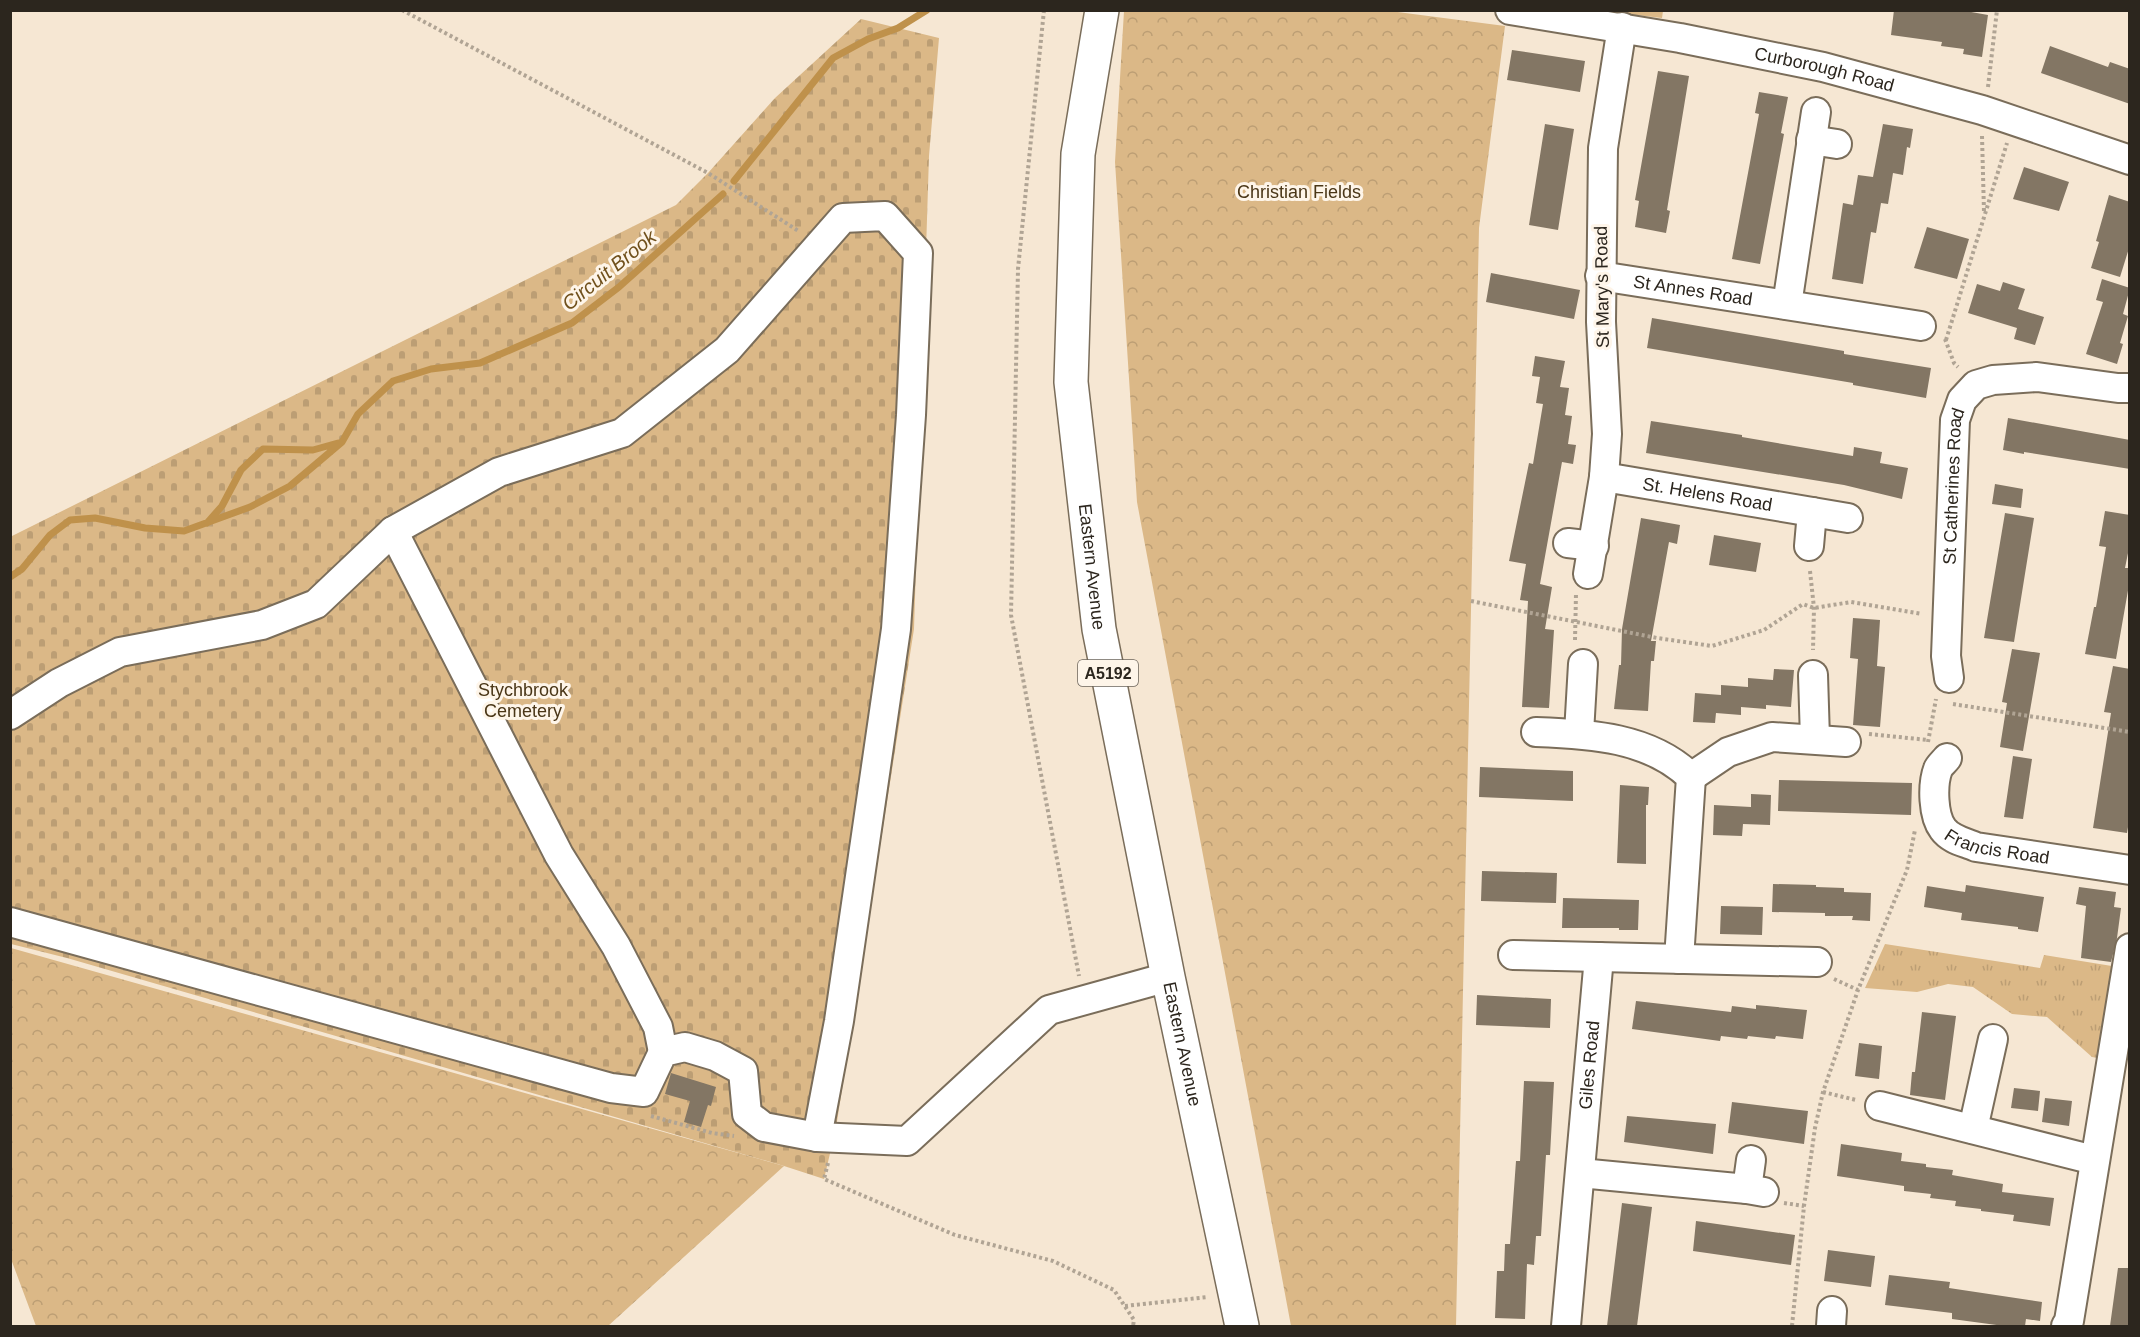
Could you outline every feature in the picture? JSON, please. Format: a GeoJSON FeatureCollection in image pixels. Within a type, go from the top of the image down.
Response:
{"type":"FeatureCollection","features":[{"type":"Feature","properties":{"kind":"highway","name":"Eastern Avenue"},"geometry":{"type":"LineString","coordinates":[[1102,10],[1078,154],[1071,382],[1099,629],[1168,977],[1242,1326]]}},
{"type":"Feature","properties":{"kind":"street","name":"Curborough Road"},"geometry":{"type":"LineString","coordinates":[[1510,10],[1622,27],[1823,68],[1982,110],[2130,160]]}},
{"type":"Feature","properties":{"kind":"street","name":"St Mary's Road"},"geometry":{"type":"LineString","coordinates":[[1583,554],[1604,477],[1607,434],[1600,276],[1603,148],[1622,27]]}},
{"type":"Feature","properties":{"kind":"street"},"geometry":{"type":"LineString","coordinates":[[1787,305],[1821,132]]}},
{"type":"Feature","properties":{"kind":"street"},"geometry":{"type":"LineString","coordinates":[[10,715],[59,683],[120,652],[261,625],[316,604],[393,531],[500,472],[622,433],[727,350],[843,218],[885,216],[918,253],[911,415],[896,629],[839,1021],[823,1149]]}},
{"type":"Feature","properties":{"kind":"street","name":"St Annes Road"},"geometry":{"type":"LineString","coordinates":[[1600,276],[1920,325]]}},
{"type":"Feature","properties":{"kind":"street","name":"St Catherines Road"},"geometry":{"type":"LineString","coordinates":[[1942,689],[1946,656],[1955,420],[1962,400],[1976,385],[1993,380],[2015,378],[2037,377],[2118,388],[2130,387]]}},
{"type":"Feature","properties":{"kind":"street","name":"St. Helens Road"},"geometry":{"type":"LineString","coordinates":[[1604,477],[1848,519]]}},
{"type":"Feature","properties":{"kind":"street"},"geometry":{"type":"LineString","coordinates":[[1809,546],[1812,512]]}},
{"type":"Feature","properties":{"kind":"street"},"geometry":{"type":"LineString","coordinates":[[10,922],[611,1088],[644,1092],[663,1052],[658,1027],[616,946],[559,855],[393,531]]}},
{"type":"Feature","properties":{"kind":"street"},"geometry":{"type":"LineString","coordinates":[[1579,733],[1582,664]]}},
{"type":"Feature","properties":{"kind":"street"},"geometry":{"type":"LineString","coordinates":[[1813,675],[1815,739]]}},
{"type":"Feature","properties":{"kind":"street"},"geometry":{"type":"LineString","coordinates":[[1536,732],[1579,733],[1610,738],[1649,750],[1676,762],[1691,777],[1679,959]]}},
{"type":"Feature","properties":{"kind":"street"},"geometry":{"type":"LineString","coordinates":[[1691,777],[1728,752],[1772,737],[1846,742]]}},
{"type":"Feature","properties":{"kind":"street","name":"Francis Road"},"geometry":{"type":"LineString","coordinates":[[1934,749],[1938,769],[1934,796],[1936,813],[1943,829],[1953,838],[1976,847],[2130,870]]}},
{"type":"Feature","properties":{"kind":"street"},"geometry":{"type":"LineString","coordinates":[[2066,1326],[2069,1321],[2130,948]]}},
{"type":"Feature","properties":{"kind":"street"},"geometry":{"type":"LineString","coordinates":[[1513,955],[1679,959],[1800,955]]}},
{"type":"Feature","properties":{"kind":"street","name":"Giles Road"},"geometry":{"type":"LineString","coordinates":[[1566,1326],[1599,957]]}},
{"type":"Feature","properties":{"kind":"street"},"geometry":{"type":"LineString","coordinates":[[663,1052],[685,1047],[715,1056],[743,1071],[747,1114],[764,1127],[823,1149],[907,1141],[1049,1010],[1168,977]]}},
{"type":"Feature","properties":{"kind":"street"},"geometry":{"type":"LineString","coordinates":[[1973,1129],[1993,1039]]}},
{"type":"Feature","properties":{"kind":"street"},"geometry":{"type":"LineString","coordinates":[[1880,1106],[2094,1160]]}},
{"type":"Feature","properties":{"kind":"street"},"geometry":{"type":"LineString","coordinates":[[1580,1173],[1755,1191],[1750,1160]]}},
{"type":"Feature","properties":{"kind":"path"},"geometry":{"type":"LineString","coordinates":[[402,10],[708,173],[821,245]]}},
{"type":"Feature","properties":{"kind":"path"},"geometry":{"type":"LineString","coordinates":[[1044,10],[1018,269],[1011,615],[1080,980]]}},
{"type":"Feature","properties":{"kind":"path"},"geometry":{"type":"LineString","coordinates":[[1920,325],[2014,121]]}},
{"type":"Feature","properties":{"kind":"path"},"geometry":{"type":"LineString","coordinates":[[1809,546],[1814,608],[1813,675]]}},
{"type":"Feature","properties":{"kind":"path"},"geometry":{"type":"LineString","coordinates":[[1582,664],[1575,660],[1576,583],[1583,554]]}},
{"type":"Feature","properties":{"kind":"path"},"geometry":{"type":"LineString","coordinates":[[1471,601],[1576,620],[1657,638],[1712,646],[1764,630],[1803,604],[1814,608],[1851,602],[1947,618]]}},
{"type":"Feature","properties":{"kind":"path"},"geometry":{"type":"LineString","coordinates":[[1846,742],[1855,732],[1934,749],[1942,689],[2130,732]]}},
{"type":"Feature","properties":{"kind":"path"},"geometry":{"type":"LineString","coordinates":[[1792,1326],[1804,1206],[1815,1128],[1823,1092],[1858,990],[1907,870],[1916,828]]}},
{"type":"Feature","properties":{"kind":"path"},"geometry":{"type":"LineString","coordinates":[[1823,1092],[1880,1106]]}},
{"type":"Feature","properties":{"kind":"path"},"geometry":{"type":"LineString","coordinates":[[645,1114],[712,1133],[736,1137]]}},
{"type":"Feature","properties":{"kind":"path"},"geometry":{"type":"LineString","coordinates":[[823,1149],[824,1179],[955,1235],[1053,1261],[1114,1290],[1134,1320],[1133,1326]]}},
{"type":"Feature","properties":{"kind":"path"},"geometry":{"type":"LineString","coordinates":[[1125,1306],[1235,1293]]}},
{"type":"Feature","properties":{"kind":"green space","name":"Christian Fields"},"geometry":{"type":"Polygon","coordinates":[[[1124,11],[1390,11],[1505,26],[1479,228],[1456,1326],[1291,1326],[1137,502],[1115,162],[1124,11]]]}},
{"type":"Feature","properties":{"kind":"green space"},"geometry":{"type":"Polygon","coordinates":[[[1601,11],[1663,11],[1662,18],[1601,11]]]}},
{"type":"Feature","properties":{"kind":"green space","name":"Stychbrook Cemetery"},"geometry":{"type":"Polygon","coordinates":[[[861,19],[939,38],[929,156],[914,629],[836,1128],[824,1179],[67,958],[11,944],[10,537],[676,205],[775,98],[861,19]]]}},
{"type":"Feature","properties":{"kind":"green space"},"geometry":{"type":"Polygon","coordinates":[[[1885,944],[2040,968],[2044,955],[2118,967],[2103,1059],[2092,1057],[2047,1017],[2012,1014],[1973,987],[1948,984],[1917,992],[1865,988],[1885,944]]]}},
{"type":"Feature","properties":{"kind":"green space"},"geometry":{"type":"Polygon","coordinates":[[[11,948],[784,1166],[608,1326],[36,1326],[11,1259],[11,948]]]}},
{"type":"Feature","properties":{"kind":"building"},"geometry":{"type":"Polygon","coordinates":[[[1894,10],[1960,10],[1988,15],[1982,57],[1963,54],[1964,49],[1941,46],[1942,42],[1891,35],[1894,10]]]}},
{"type":"Feature","properties":{"kind":"building"},"geometry":{"type":"Polygon","coordinates":[[[2050,46],[2108,67],[2110,62],[2130,69],[2130,104],[2041,73],[2050,46]]]}},
{"type":"Feature","properties":{"kind":"building"},"geometry":{"type":"Polygon","coordinates":[[[1512,50],[1585,61],[1580,92],[1507,80],[1512,50]]]}},
{"type":"Feature","properties":{"kind":"building"},"geometry":{"type":"Polygon","coordinates":[[[1658,71],[1689,76],[1667,210],[1670,211],[1666,233],[1635,227],[1639,201],[1635,200],[1658,71]]]}},
{"type":"Feature","properties":{"kind":"building"},"geometry":{"type":"Polygon","coordinates":[[[1759,92],[1788,97],[1781,133],[1784,134],[1760,264],[1732,259],[1759,114],[1755,113],[1759,92]]]}},
{"type":"Feature","properties":{"kind":"building"},"geometry":{"type":"Polygon","coordinates":[[[1545,124],[1574,129],[1558,230],[1529,225],[1545,124]]]}},
{"type":"Feature","properties":{"kind":"building"},"geometry":{"type":"Polygon","coordinates":[[[1883,124],[1913,129],[1910,148],[1907,147],[1903,175],[1893,173],[1888,204],[1881,203],[1876,233],[1871,232],[1863,284],[1832,279],[1843,203],[1853,205],[1858,175],[1873,177],[1883,124]]]}},
{"type":"Feature","properties":{"kind":"building"},"geometry":{"type":"Polygon","coordinates":[[[2024,167],[2069,182],[2059,211],[2013,199],[2024,167]]]}},
{"type":"Feature","properties":{"kind":"building"},"geometry":{"type":"Polygon","coordinates":[[[2109,195],[2130,202],[2130,245],[2120,277],[2091,268],[2109,195]]]}},
{"type":"Feature","properties":{"kind":"building"},"geometry":{"type":"Polygon","coordinates":[[[1927,227],[1969,239],[1957,279],[1914,268],[1927,227]]]}},
{"type":"Feature","properties":{"kind":"building"},"geometry":{"type":"Polygon","coordinates":[[[1491,273],[1580,290],[1574,319],[1486,302],[1491,273]]]}},
{"type":"Feature","properties":{"kind":"building"},"geometry":{"type":"Polygon","coordinates":[[[2102,279],[2130,288],[2123,314],[2128,316],[2117,364],[2086,354],[2103,302],[2096,300],[2102,279]]]}},
{"type":"Feature","properties":{"kind":"building"},"geometry":{"type":"Polygon","coordinates":[[[2003,282],[2025,289],[2018,309],[2044,317],[2035,345],[2014,339],[2017,328],[1968,313],[1977,284],[2000,291],[2003,282]]]}},
{"type":"Feature","properties":{"kind":"building"},"geometry":{"type":"Polygon","coordinates":[[[1652,318],[1931,368],[1926,398],[1853,385],[1853,383],[1647,348],[1652,318]]]}},
{"type":"Feature","properties":{"kind":"building"},"geometry":{"type":"Polygon","coordinates":[[[1535,356],[1565,361],[1560,387],[1569,388],[1565,415],[1572,416],[1568,444],[1576,445],[1573,464],[1562,462],[1540,584],[1552,587],[1545,629],[1554,630],[1549,708],[1522,707],[1528,601],[1520,600],[1526,564],[1509,561],[1529,463],[1533,464],[1543,404],[1536,403],[1540,377],[1532,376],[1535,356]]]}},
{"type":"Feature","properties":{"kind":"building"},"geometry":{"type":"Polygon","coordinates":[[[2008,418],[2130,440],[2130,469],[2003,450],[2008,418]]]}},
{"type":"Feature","properties":{"kind":"building"},"geometry":{"type":"Polygon","coordinates":[[[1651,421],[1853,456],[1854,447],[1882,452],[1880,463],[1908,468],[1902,499],[1844,485],[1646,453],[1651,421]]]}},
{"type":"Feature","properties":{"kind":"building"},"geometry":{"type":"Polygon","coordinates":[[[1995,484],[2023,489],[2021,508],[1992,504],[1995,484]]]}},
{"type":"Feature","properties":{"kind":"building"},"geometry":{"type":"Polygon","coordinates":[[[2105,511],[2130,515],[2130,543],[2125,568],[2130,568],[2130,579],[2116,659],[2085,654],[2106,547],[2099,546],[2105,511]]]}},
{"type":"Feature","properties":{"kind":"building"},"geometry":{"type":"Polygon","coordinates":[[[2005,513],[2034,518],[2014,642],[1984,638],[2005,513]]]}},
{"type":"Feature","properties":{"kind":"building"},"geometry":{"type":"Polygon","coordinates":[[[1641,518],[1680,525],[1677,544],[1669,542],[1651,641],[1656,641],[1654,661],[1651,661],[1648,711],[1614,709],[1619,665],[1621,665],[1622,629],[1641,518]]]}},
{"type":"Feature","properties":{"kind":"building"},"geometry":{"type":"Polygon","coordinates":[[[1714,535],[1761,543],[1756,572],[1709,565],[1714,535]]]}},
{"type":"Feature","properties":{"kind":"building"},"geometry":{"type":"Polygon","coordinates":[[[1853,618],[1880,620],[1877,666],[1885,667],[1880,727],[1853,725],[1858,659],[1850,658],[1853,618]]]}},
{"type":"Feature","properties":{"kind":"building"},"geometry":{"type":"Polygon","coordinates":[[[2012,649],[2040,653],[2023,751],[2000,747],[2007,703],[2002,702],[2012,649]]]}},
{"type":"Feature","properties":{"kind":"building"},"geometry":{"type":"Polygon","coordinates":[[[2113,666],[2130,669],[2130,815],[2127,833],[2093,828],[2111,713],[2104,712],[2113,666]]]}},
{"type":"Feature","properties":{"kind":"building"},"geometry":{"type":"Polygon","coordinates":[[[1774,669],[1794,670],[1791,707],[1766,705],[1766,709],[1741,707],[1741,715],[1716,713],[1715,723],[1693,722],[1695,693],[1721,695],[1721,685],[1748,687],[1748,678],[1773,680],[1774,669]]]}},
{"type":"Feature","properties":{"kind":"building"},"geometry":{"type":"Polygon","coordinates":[[[2013,756],[2032,759],[2023,819],[2004,817],[2013,756]]]}},
{"type":"Feature","properties":{"kind":"building"},"geometry":{"type":"Polygon","coordinates":[[[1480,767],[1573,771],[1573,801],[1479,797],[1480,767]]]}},
{"type":"Feature","properties":{"kind":"building"},"geometry":{"type":"Polygon","coordinates":[[[1779,780],[1912,783],[1911,815],[1778,811],[1779,780]]]}},
{"type":"Feature","properties":{"kind":"building"},"geometry":{"type":"Polygon","coordinates":[[[1620,785],[1649,787],[1648,805],[1646,805],[1646,864],[1617,863],[1620,785]]]}},
{"type":"Feature","properties":{"kind":"building"},"geometry":{"type":"Polygon","coordinates":[[[1751,794],[1771,795],[1770,825],[1743,824],[1742,836],[1713,835],[1714,805],[1751,807],[1751,794]]]}},
{"type":"Feature","properties":{"kind":"building"},"geometry":{"type":"Polygon","coordinates":[[[1482,871],[1557,873],[1556,903],[1481,901],[1482,871]]]}},
{"type":"Feature","properties":{"kind":"building"},"geometry":{"type":"Polygon","coordinates":[[[1773,884],[1816,885],[1816,887],[1844,888],[1844,892],[1871,893],[1870,921],[1852,920],[1853,916],[1825,916],[1825,913],[1772,912],[1773,884]]]}},
{"type":"Feature","properties":{"kind":"building"},"geometry":{"type":"Polygon","coordinates":[[[1966,885],[2044,897],[2038,932],[2018,929],[2018,927],[1961,920],[1962,913],[1924,907],[1927,886],[1965,892],[1966,885]]]}},
{"type":"Feature","properties":{"kind":"building"},"geometry":{"type":"Polygon","coordinates":[[[2079,887],[2116,892],[2114,907],[2121,908],[2111,962],[2081,958],[2086,906],[2076,904],[2079,887]]]}},
{"type":"Feature","properties":{"kind":"building"},"geometry":{"type":"Polygon","coordinates":[[[1563,898],[1639,900],[1638,930],[1562,928],[1563,898]]]}},
{"type":"Feature","properties":{"kind":"building"},"geometry":{"type":"Polygon","coordinates":[[[1721,906],[1763,907],[1762,935],[1720,934],[1721,906]]]}},
{"type":"Feature","properties":{"kind":"building"},"geometry":{"type":"Polygon","coordinates":[[[1477,995],[1551,999],[1550,1028],[1476,1025],[1477,995]]]}},
{"type":"Feature","properties":{"kind":"building"},"geometry":{"type":"Polygon","coordinates":[[[1636,1001],[1731,1012],[1732,1006],[1756,1009],[1756,1005],[1807,1010],[1803,1039],[1748,1036],[1747,1039],[1721,1036],[1720,1041],[1632,1029],[1636,1001]]]}},
{"type":"Feature","properties":{"kind":"building"},"geometry":{"type":"Polygon","coordinates":[[[1922,1012],[1956,1016],[1945,1100],[1910,1095],[1922,1012]]]}},
{"type":"Feature","properties":{"kind":"building"},"geometry":{"type":"Polygon","coordinates":[[[1859,1043],[1882,1046],[1879,1079],[1855,1076],[1859,1043]]]}},
{"type":"Feature","properties":{"kind":"building"},"geometry":{"type":"Polygon","coordinates":[[[671,1073],[716,1087],[711,1106],[708,1105],[701,1127],[684,1122],[690,1101],[665,1094],[671,1073]]]}},
{"type":"Feature","properties":{"kind":"building"},"geometry":{"type":"Polygon","coordinates":[[[1524,1081],[1554,1082],[1550,1155],[1546,1155],[1541,1236],[1536,1236],[1534,1265],[1527,1264],[1525,1319],[1495,1318],[1497,1271],[1504,1271],[1505,1244],[1510,1244],[1516,1161],[1520,1161],[1524,1081]]]}},
{"type":"Feature","properties":{"kind":"building"},"geometry":{"type":"Polygon","coordinates":[[[2014,1088],[2040,1091],[2038,1111],[2011,1108],[2014,1088]]]}},
{"type":"Feature","properties":{"kind":"building"},"geometry":{"type":"Polygon","coordinates":[[[2045,1098],[2072,1101],[2069,1126],[2042,1122],[2045,1098]]]}},
{"type":"Feature","properties":{"kind":"building"},"geometry":{"type":"Polygon","coordinates":[[[1732,1102],[1808,1111],[1804,1144],[1728,1133],[1732,1102]]]}},
{"type":"Feature","properties":{"kind":"building"},"geometry":{"type":"Polygon","coordinates":[[[1627,1116],[1716,1124],[1713,1154],[1624,1142],[1627,1116]]]}},
{"type":"Feature","properties":{"kind":"building"},"geometry":{"type":"Polygon","coordinates":[[[1841,1144],[1902,1153],[1901,1161],[1953,1170],[1952,1175],[2003,1184],[2002,1192],[2054,1198],[2050,1226],[2013,1221],[2014,1215],[1955,1206],[1956,1201],[1930,1198],[1931,1194],[1904,1191],[1904,1186],[1837,1176],[1841,1144]]]}},
{"type":"Feature","properties":{"kind":"building"},"geometry":{"type":"Polygon","coordinates":[[[1622,1203],[1652,1207],[1637,1326],[1607,1326],[1622,1203]]]}},
{"type":"Feature","properties":{"kind":"building"},"geometry":{"type":"Polygon","coordinates":[[[1696,1221],[1795,1235],[1791,1265],[1693,1251],[1696,1221]]]}},
{"type":"Feature","properties":{"kind":"building"},"geometry":{"type":"Polygon","coordinates":[[[1828,1250],[1875,1256],[1871,1287],[1824,1281],[1828,1250]]]}},
{"type":"Feature","properties":{"kind":"building"},"geometry":{"type":"Polygon","coordinates":[[[2118,1268],[2130,1268],[2130,1326],[2110,1326],[2118,1268]]]}},
{"type":"Feature","properties":{"kind":"building"},"geometry":{"type":"Polygon","coordinates":[[[1889,1275],[1950,1282],[1949,1288],[2042,1302],[2040,1321],[2026,1319],[2025,1326],[2004,1326],[1952,1319],[1952,1313],[1885,1305],[1889,1275]]]}},
{"type":"Feature","properties":{"kind":"waterway","name":"Circuit Brook"},"geometry":{"type":"LineString","coordinates":[[734,181],[833,58],[868,39],[898,28],[927,10]]}},
{"type":"Feature","properties":{"kind":"waterway","name":"Circuit Brook"},"geometry":{"type":"LineString","coordinates":[[10,577],[22,569],[50,535],[70,520],[95,518],[145,528],[184,531],[250,507],[290,486],[342,442],[358,414],[393,381],[431,369],[480,363],[572,323],[619,287],[723,194]]}},
{"type":"Feature","properties":{"kind":"waterway"},"geometry":{"type":"LineString","coordinates":[[207,523],[222,506],[241,470],[263,449],[313,450],[338,443]]}}]}
